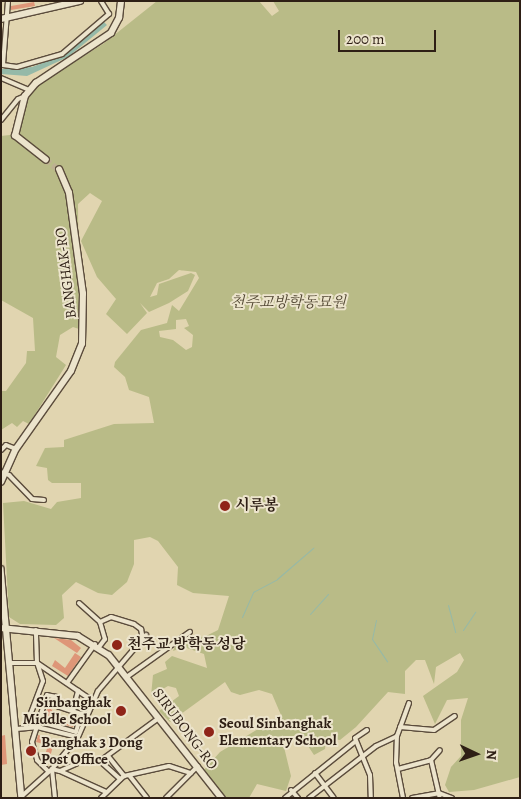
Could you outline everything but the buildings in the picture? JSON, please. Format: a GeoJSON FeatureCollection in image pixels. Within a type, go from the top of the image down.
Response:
{"type":"FeatureCollection","features":[{"type":"Feature","properties":{"kind":"main road"},"geometry":{"type":"LineString","coordinates":[[1,19],[49,10],[80,1]]}},
{"type":"Feature","properties":{"kind":"main road"},"geometry":{"type":"LineString","coordinates":[[46,160],[15,136],[27,93],[111,33],[119,18],[121,1]]}},
{"type":"Feature","properties":{"kind":"main road","name":"BANGHAK-RO"},"geometry":{"type":"LineString","coordinates":[[1,482],[3,472],[16,449],[71,371],[82,344],[83,294],[69,193],[59,170]]}},
{"type":"Feature","properties":{"kind":"main road"},"geometry":{"type":"LineString","coordinates":[[1,569],[12,663],[21,797]]}},
{"type":"Feature","properties":{"kind":"main road","name":"SIRUBONG-RO"},"geometry":{"type":"LineString","coordinates":[[1,628],[36,630],[78,636],[97,646],[120,666],[222,798]]}},
{"type":"Feature","properties":{"kind":"street"},"geometry":{"type":"LineString","coordinates":[[8,1],[9,17],[4,25],[2,65],[24,66],[62,54],[109,14],[101,1]]}},
{"type":"Feature","properties":{"kind":"street"},"geometry":{"type":"LineString","coordinates":[[49,10],[51,1]]}},
{"type":"Feature","properties":{"kind":"street"},"geometry":{"type":"LineString","coordinates":[[1,78],[27,93],[18,99],[1,120]]}},
{"type":"Feature","properties":{"kind":"street"},"geometry":{"type":"LineString","coordinates":[[1,450],[6,445],[16,449]]}},
{"type":"Feature","properties":{"kind":"street"},"geometry":{"type":"LineString","coordinates":[[3,472],[32,499],[44,500]]}},
{"type":"Feature","properties":{"kind":"street"},"geometry":{"type":"LineString","coordinates":[[67,683],[105,639],[100,622],[79,603]]}},
{"type":"Feature","properties":{"kind":"street"},"geometry":{"type":"LineString","coordinates":[[21,797],[50,770],[78,737],[92,700],[144,637],[141,629],[134,624],[111,617],[100,622]]}},
{"type":"Feature","properties":{"kind":"street"},"geometry":{"type":"LineString","coordinates":[[26,726],[42,690],[37,663],[36,630]]}},
{"type":"Feature","properties":{"kind":"street"},"geometry":{"type":"LineString","coordinates":[[128,676],[190,632]]}},
{"type":"Feature","properties":{"kind":"street"},"geometry":{"type":"LineString","coordinates":[[12,663],[37,663],[92,700]]}},
{"type":"Feature","properties":{"kind":"street"},"geometry":{"type":"LineString","coordinates":[[73,711],[78,691]]}},
{"type":"Feature","properties":{"kind":"street"},"geometry":{"type":"LineString","coordinates":[[41,722],[76,732],[82,714],[59,707],[57,697],[47,695],[41,722],[32,742],[37,760],[50,770],[60,771],[106,792]]}},
{"type":"Feature","properties":{"kind":"street"},"geometry":{"type":"LineString","coordinates":[[403,798],[398,769],[397,736],[409,703]]}},
{"type":"Feature","properties":{"kind":"street"},"geometry":{"type":"LineString","coordinates":[[100,761],[160,716]]}},
{"type":"Feature","properties":{"kind":"street"},"geometry":{"type":"LineString","coordinates":[[400,727],[434,730],[455,716]]}},
{"type":"Feature","properties":{"kind":"street"},"geometry":{"type":"LineString","coordinates":[[16,729],[26,726],[38,727],[78,737]]}},
{"type":"Feature","properties":{"kind":"street"},"geometry":{"type":"LineString","coordinates":[[367,730],[356,735],[356,741],[372,785],[371,798]]}},
{"type":"Feature","properties":{"kind":"street"},"geometry":{"type":"LineString","coordinates":[[309,798],[362,757],[397,736]]}},
{"type":"Feature","properties":{"kind":"street"},"geometry":{"type":"LineString","coordinates":[[285,798],[291,790],[349,750],[356,741]]}},
{"type":"Feature","properties":{"kind":"street"},"geometry":{"type":"LineString","coordinates":[[398,769],[431,760],[440,750]]}},
{"type":"Feature","properties":{"kind":"street"},"geometry":{"type":"LineString","coordinates":[[108,756],[122,777]]}},
{"type":"Feature","properties":{"kind":"street"},"geometry":{"type":"LineString","coordinates":[[60,771],[89,758],[100,761],[122,777]]}},
{"type":"Feature","properties":{"kind":"street"},"geometry":{"type":"LineString","coordinates":[[431,760],[440,796]]}},
{"type":"Feature","properties":{"kind":"street"},"geometry":{"type":"LineString","coordinates":[[101,798],[122,777],[129,775],[169,766],[191,773]]}},
{"type":"Feature","properties":{"kind":"street"},"geometry":{"type":"LineString","coordinates":[[166,798],[198,766]]}},
{"type":"Feature","properties":{"kind":"street"},"geometry":{"type":"LineString","coordinates":[[50,770],[55,798]]}},
{"type":"Feature","properties":{"kind":"street"},"geometry":{"type":"LineString","coordinates":[[314,773],[334,798]]}},
{"type":"Feature","properties":{"kind":"street"},"geometry":{"type":"LineString","coordinates":[[129,775],[147,798]]}},
{"type":"Feature","properties":{"kind":"street"},"geometry":{"type":"LineString","coordinates":[[291,790],[298,798]]}},
{"type":"Feature","properties":{"kind":"street"},"geometry":{"type":"LineString","coordinates":[[412,798],[440,796],[452,798]]}},
{"type":"Feature","properties":{"kind":"green space","name":"천주교방학동묘원"},"geometry":{"type":"Polygon","coordinates":[[[157,1],[259,1],[272,16],[279,11],[273,1],[520,1],[520,777],[474,790],[449,792],[445,785],[451,767],[461,756],[461,720],[468,698],[447,700],[435,724],[423,696],[457,672],[464,660],[460,653],[436,667],[434,684],[425,660],[416,660],[405,671],[405,694],[388,692],[356,727],[340,740],[326,738],[325,749],[314,755],[308,746],[310,742],[287,736],[284,747],[291,776],[286,791],[257,784],[249,798],[225,798],[204,770],[220,752],[281,715],[272,694],[259,690],[240,695],[231,692],[225,682],[170,722],[159,711],[179,696],[176,688],[168,686],[151,696],[153,675],[167,669],[165,662],[172,656],[207,668],[204,654],[184,647],[173,651],[175,646],[191,636],[204,637],[218,630],[229,596],[193,593],[177,585],[178,567],[158,541],[150,537],[134,540],[134,564],[127,582],[112,595],[98,593],[76,582],[62,595],[64,618],[56,625],[20,624],[9,617],[3,503],[24,501],[51,509],[57,502],[81,498],[81,483],[52,483],[48,480],[47,468],[36,466],[45,448],[64,447],[64,440],[114,424],[154,423],[149,397],[129,390],[125,377],[114,367],[115,362],[141,330],[167,323],[172,305],[179,311],[199,278],[196,272],[179,270],[169,279],[157,283],[150,297],[157,295],[159,284],[191,273],[195,275],[188,291],[169,303],[149,312],[140,303],[147,313],[127,334],[106,314],[116,299],[97,277],[81,241],[102,201],[90,193],[78,204],[79,329],[73,327],[60,335],[56,357],[66,365],[29,424],[23,421],[17,427],[12,423],[1,430],[1,391],[6,391],[26,363],[27,351],[35,351],[33,318],[1,300],[1,136],[18,134],[20,118],[30,95],[39,84],[103,44],[157,1]],[[186,319],[176,320],[176,329],[159,331],[160,337],[173,340],[186,350],[192,347],[193,335],[184,328],[189,326],[186,319]]]}},
{"type":"Feature","properties":{"kind":"shaded area"},"geometry":{"type":"Polygon","coordinates":[[[104,22],[107,25],[68,57],[27,76],[1,74],[1,69],[32,67],[66,54],[104,22]]]}},
{"type":"Feature","properties":{"kind":"waterway"},"geometry":{"type":"LineString","coordinates":[[242,617],[253,592],[277,579],[313,548]]}},
{"type":"Feature","properties":{"kind":"waterway"},"geometry":{"type":"LineString","coordinates":[[310,614],[328,594]]}},
{"type":"Feature","properties":{"kind":"waterway"},"geometry":{"type":"LineString","coordinates":[[448,605],[455,632]]}},
{"type":"Feature","properties":{"kind":"waterway"},"geometry":{"type":"LineString","coordinates":[[463,630],[475,612]]}},
{"type":"Feature","properties":{"kind":"waterway"},"geometry":{"type":"LineString","coordinates":[[376,620],[372,639],[387,661]]}},
{"type":"Feature","properties":{"kind":"tunnel"},"geometry":{"type":"LineString","coordinates":[[46,160],[59,170]]}},
{"type":"Feature","properties":{"kind":"place","name":"시루봉"},"geometry":{"type":"Point","coordinates":[225,506]}},
{"type":"Feature","properties":{"kind":"place","name":"천주교 방학동성당"},"geometry":{"type":"Point","coordinates":[117,645]}},
{"type":"Feature","properties":{"kind":"place","name":"Sinbanghak Middle School"},"geometry":{"type":"Point","coordinates":[121,711]}},
{"type":"Feature","properties":{"kind":"place","name":"Seoul Sinbanghak Elementary School"},"geometry":{"type":"Point","coordinates":[209,732]}},
{"type":"Feature","properties":{"kind":"place","name":"Banghak 3 Dong Post Office"},"geometry":{"type":"Point","coordinates":[31,751]}}]}
